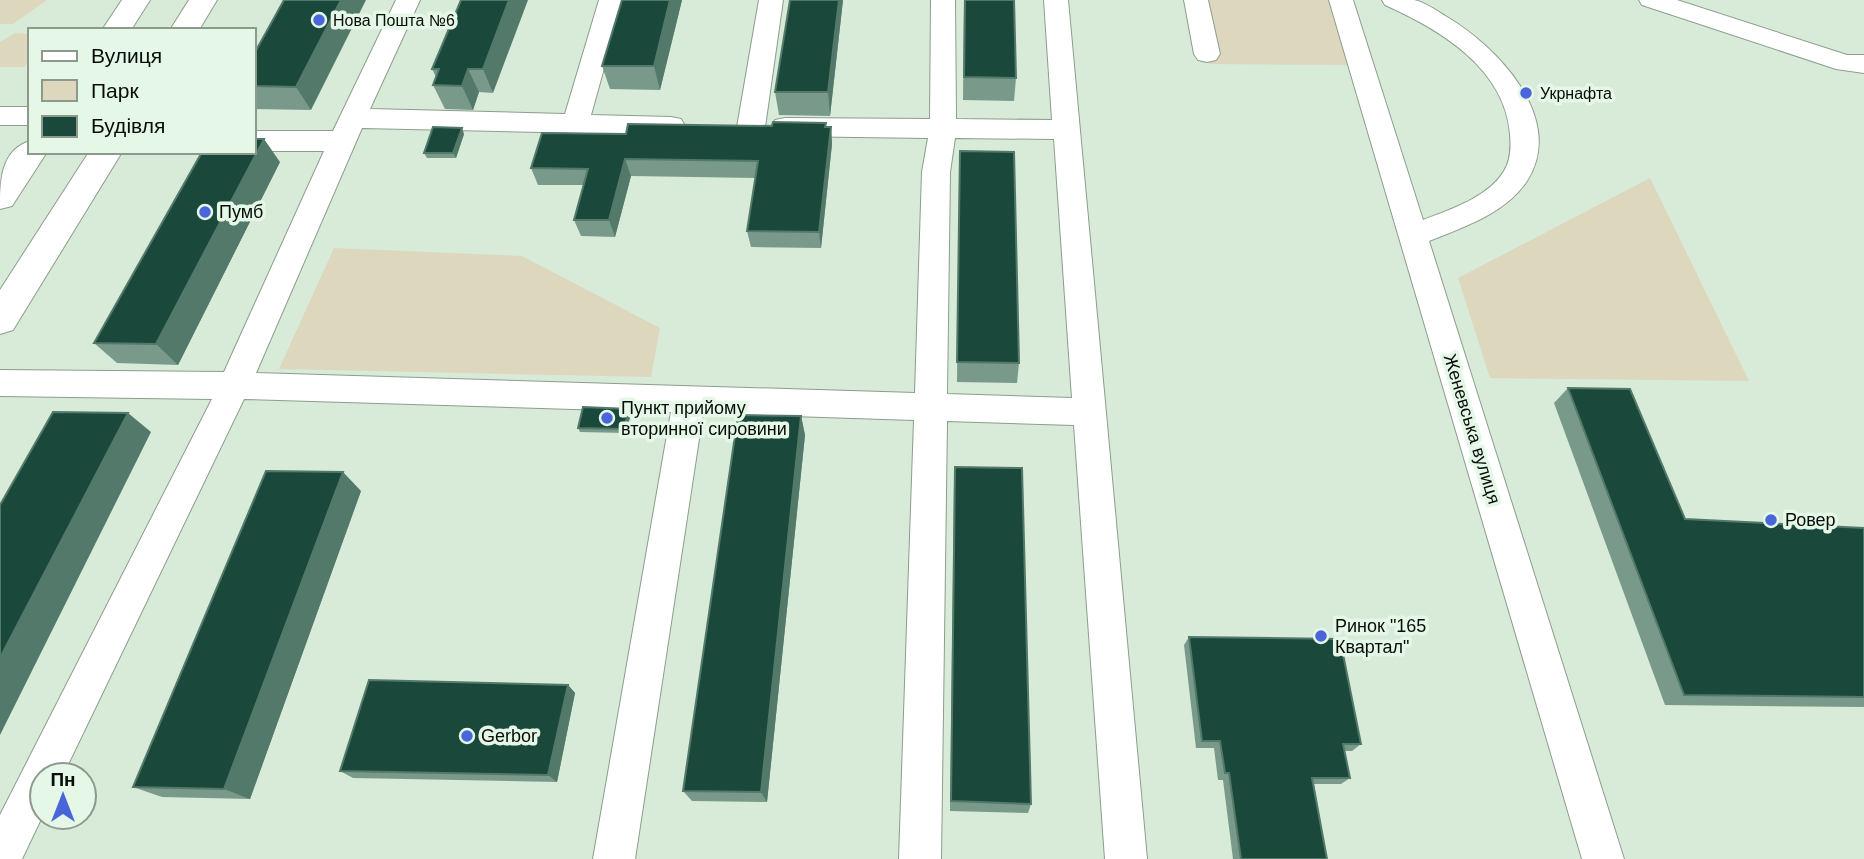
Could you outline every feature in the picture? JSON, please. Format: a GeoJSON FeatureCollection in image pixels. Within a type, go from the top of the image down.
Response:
{"type":"FeatureCollection","features":[{"type":"Feature","properties":{"kind":"main road"},"geometry":{"type":"LineString","coordinates":[[117,28],[136,0]]}},
{"type":"Feature","properties":{"kind":"main road"},"geometry":{"type":"LineString","coordinates":[[185,28],[203,0]]}},
{"type":"Feature","properties":{"kind":"main road"},"geometry":{"type":"LineString","coordinates":[[0,197],[30,154]]}},
{"type":"Feature","properties":{"kind":"main road"},"geometry":{"type":"LineString","coordinates":[[0,320],[105,154]]}},
{"type":"Feature","properties":{"kind":"street"},"geometry":{"type":"LineString","coordinates":[[0,859],[234,387],[347,130],[408,0]]}},
{"type":"Feature","properties":{"kind":"street"},"geometry":{"type":"LineString","coordinates":[[575,125],[611,0]]}},
{"type":"Feature","properties":{"kind":"street"},"geometry":{"type":"LineString","coordinates":[[751,127],[771,0]]}},
{"type":"Feature","properties":{"kind":"street"},"geometry":{"type":"LineString","coordinates":[[920,859],[936,172],[943,129],[943,0]]}},
{"type":"Feature","properties":{"kind":"street"},"geometry":{"type":"LineString","coordinates":[[1056,0],[1126,859]]}},
{"type":"Feature","properties":{"kind":"street"},"geometry":{"type":"LineString","coordinates":[[1196,0],[1207,54]]}},
{"type":"Feature","properties":{"kind":"street","name":"Женевська вулиця"},"geometry":{"type":"LineString","coordinates":[[1340,0],[1603,859]]}},
{"type":"Feature","properties":{"kind":"street"},"geometry":{"type":"LineString","coordinates":[[1394,0],[1442,27],[1483,55],[1503,77],[1524,126],[1524,150],[1518,173],[1503,191],[1457,218],[1413,236]]}},
{"type":"Feature","properties":{"kind":"street"},"geometry":{"type":"LineString","coordinates":[[1651,0],[1845,63],[1864,64]]}},
{"type":"Feature","properties":{"kind":"street"},"geometry":{"type":"LineString","coordinates":[[0,116],[28,116]]}},
{"type":"Feature","properties":{"kind":"street"},"geometry":{"type":"LineString","coordinates":[[256,141],[347,130],[575,125],[697,127]]}},
{"type":"Feature","properties":{"kind":"street"},"geometry":{"type":"LineString","coordinates":[[724,127],[1066,130]]}},
{"type":"Feature","properties":{"kind":"street"},"geometry":{"type":"LineString","coordinates":[[0,383],[234,387],[1089,412]]}},
{"type":"Feature","properties":{"kind":"street"},"geometry":{"type":"LineString","coordinates":[[614,859],[689,400]]}},
{"type":"Feature","properties":{"kind":"green space"},"geometry":{"type":"Polygon","coordinates":[[[0,0],[47,0],[13,24],[0,24],[0,0]]]}},
{"type":"Feature","properties":{"kind":"green space"},"geometry":{"type":"Polygon","coordinates":[[[1196,0],[1341,0],[1360,65],[1209,64],[1196,0]]]}},
{"type":"Feature","properties":{"kind":"green space"},"geometry":{"type":"Polygon","coordinates":[[[15,33],[28,34],[28,62],[24,67],[0,67],[0,42],[15,33]]]}},
{"type":"Feature","properties":{"kind":"green space"},"geometry":{"type":"Polygon","coordinates":[[[1650,178],[1749,381],[1490,378],[1458,278],[1650,178]]]}},
{"type":"Feature","properties":{"kind":"green space"},"geometry":{"type":"Polygon","coordinates":[[[334,248],[522,256],[660,328],[651,377],[279,369],[334,248]]]}},
{"type":"Feature","properties":{"kind":"building"},"geometry":{"type":"Polygon","coordinates":[[[284,0],[341,0],[296,87],[256,86],[256,50],[284,0]]]}},
{"type":"Feature","properties":{"kind":"building"},"geometry":{"type":"Polygon","coordinates":[[[461,0],[509,0],[483,69],[468,69],[462,86],[433,85],[439,69],[432,69],[461,0]]]}},
{"type":"Feature","properties":{"kind":"building"},"geometry":{"type":"Polygon","coordinates":[[[622,0],[670,0],[654,66],[602,66],[622,0]]]}},
{"type":"Feature","properties":{"kind":"building"},"geometry":{"type":"Polygon","coordinates":[[[790,0],[839,0],[828,92],[775,92],[790,0]]]}},
{"type":"Feature","properties":{"kind":"building"},"geometry":{"type":"Polygon","coordinates":[[[965,0],[1014,0],[1016,78],[964,77],[965,0]]]}},
{"type":"Feature","properties":{"kind":"building"},"geometry":{"type":"Polygon","coordinates":[[[773,122],[826,123],[825,127],[831,127],[819,232],[747,231],[758,161],[625,159],[609,220],[574,220],[588,169],[531,168],[542,133],[626,134],[628,124],[772,126],[773,122]]]}},
{"type":"Feature","properties":{"kind":"building"},"geometry":{"type":"Polygon","coordinates":[[[433,127],[462,128],[453,153],[424,153],[433,127]]]}},
{"type":"Feature","properties":{"kind":"building"},"geometry":{"type":"Polygon","coordinates":[[[256,139],[264,139],[156,344],[94,343],[201,154],[256,154],[256,139]]]}},
{"type":"Feature","properties":{"kind":"building"},"geometry":{"type":"Polygon","coordinates":[[[960,151],[1014,152],[1019,363],[957,362],[960,151]]]}},
{"type":"Feature","properties":{"kind":"building"},"geometry":{"type":"Polygon","coordinates":[[[1568,388],[1630,389],[1685,519],[1864,528],[1864,697],[1684,695],[1568,388]]]}},
{"type":"Feature","properties":{"kind":"building","name":"Пункт прийому вторинної сировини"},"geometry":{"type":"Polygon","coordinates":[[[583,407],[629,409],[624,429],[578,428],[583,407]]]}},
{"type":"Feature","properties":{"kind":"building"},"geometry":{"type":"Polygon","coordinates":[[[53,412],[128,413],[0,658],[0,505],[53,412]]]}},
{"type":"Feature","properties":{"kind":"building"},"geometry":{"type":"Polygon","coordinates":[[[738,415],[801,416],[761,792],[683,791],[738,415]]]}},
{"type":"Feature","properties":{"kind":"building"},"geometry":{"type":"Polygon","coordinates":[[[955,467],[1022,468],[1031,804],[951,801],[955,467]]]}},
{"type":"Feature","properties":{"kind":"building"},"geometry":{"type":"Polygon","coordinates":[[[266,471],[343,472],[224,789],[133,787],[266,471]]]}},
{"type":"Feature","properties":{"kind":"building"},"geometry":{"type":"Polygon","coordinates":[[[1189,637],[1340,639],[1361,744],[1343,744],[1350,778],[1312,778],[1327,859],[1241,859],[1229,773],[1225,773],[1220,741],[1202,741],[1189,637]]]}},
{"type":"Feature","properties":{"kind":"building","name":"Gerbor"},"geometry":{"type":"Polygon","coordinates":[[[369,680],[568,685],[548,775],[340,771],[369,680]]]}},
{"type":"Feature","properties":{"kind":"place","name":"Нова Пошта №6"},"geometry":{"type":"Point","coordinates":[319,20]}},
{"type":"Feature","properties":{"kind":"place","name":"Укрнафта"},"geometry":{"type":"Point","coordinates":[1526,93]}},
{"type":"Feature","properties":{"kind":"place","name":"Пумб"},"geometry":{"type":"Point","coordinates":[205,212]}},
{"type":"Feature","properties":{"kind":"place","name":"Пункт прийому вторинної сировини"},"geometry":{"type":"Point","coordinates":[607,418]}},
{"type":"Feature","properties":{"kind":"place","name":"Ровер"},"geometry":{"type":"Point","coordinates":[1771,520]}},
{"type":"Feature","properties":{"kind":"place","name":"Ринок \"165 Квартал\""},"geometry":{"type":"Point","coordinates":[1321,636]}},
{"type":"Feature","properties":{"kind":"place","name":"Gerbor"},"geometry":{"type":"Point","coordinates":[467,736]}}]}
